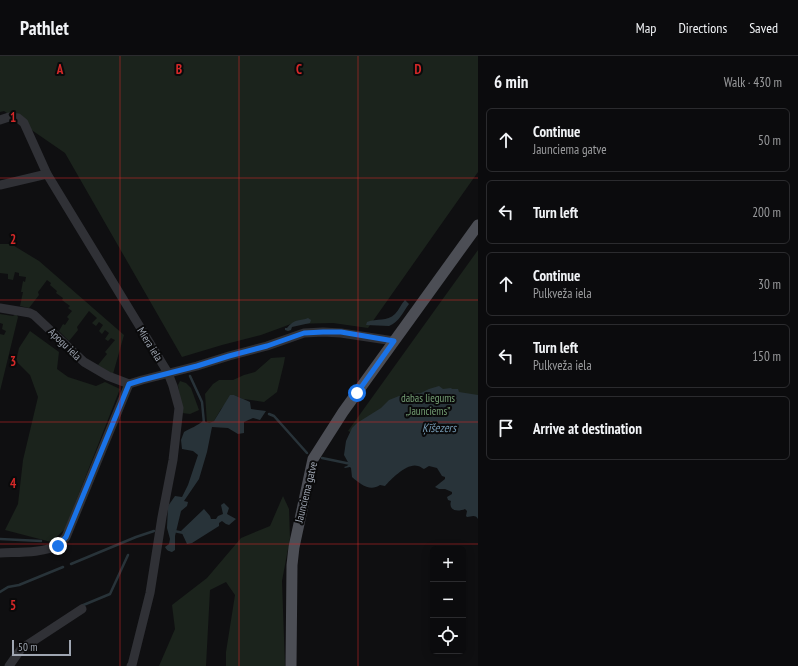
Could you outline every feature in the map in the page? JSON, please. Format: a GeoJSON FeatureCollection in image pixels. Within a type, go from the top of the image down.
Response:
{"type":"FeatureCollection","features":[{"type":"Feature","properties":{"kind":"main road","name":"Jaunciema gatve"},"geometry":{"type":"LineString","coordinates":[[291,666],[292,565],[294,547],[313,459],[343,412],[478,225]]}},
{"type":"Feature","properties":{"kind":"street","name":"Miera iela"},"geometry":{"type":"LineString","coordinates":[[0,120],[9,117],[18,118],[24,124],[47,174],[168,373],[179,408],[173,460],[150,593],[131,666]]}},
{"type":"Feature","properties":{"kind":"street"},"geometry":{"type":"LineString","coordinates":[[0,185],[47,174]]}},
{"type":"Feature","properties":{"kind":"street","name":"Apogu iela"},"geometry":{"type":"LineString","coordinates":[[0,308],[34,315],[84,362],[108,376],[129,384]]}},
{"type":"Feature","properties":{"kind":"street"},"geometry":{"type":"LineString","coordinates":[[0,553],[22,552],[58,546],[66,537],[129,384],[267,346],[304,333],[341,332],[394,341]]}},
{"type":"Feature","properties":{"kind":"street"},"geometry":{"type":"LineString","coordinates":[[9,666],[21,649],[82,609]]}},
{"type":"Feature","properties":{"kind":"green space"},"geometry":{"type":"Polygon","coordinates":[[[0,56],[478,56],[478,172],[368,328],[333,323],[291,324],[261,335],[182,357],[65,153],[4,111],[0,112],[0,56]]]}},
{"type":"Feature","properties":{"kind":"green space"},"geometry":{"type":"Polygon","coordinates":[[[0,244],[11,244],[39,261],[124,335],[113,374],[98,365],[107,354],[105,352],[115,340],[111,338],[108,341],[105,339],[109,333],[105,330],[102,334],[99,331],[103,325],[99,322],[96,326],[92,323],[97,318],[89,311],[77,327],[78,330],[69,341],[59,331],[63,324],[65,325],[69,319],[67,317],[72,311],[68,308],[70,306],[62,300],[63,298],[56,293],[57,291],[47,280],[38,292],[39,295],[29,308],[20,306],[23,292],[21,292],[23,281],[25,282],[26,277],[19,276],[19,273],[15,272],[13,280],[8,279],[8,274],[0,273],[0,244]]]}},
{"type":"Feature","properties":{"kind":"green space","name":"dabas liegums „Jaunciems”"},"geometry":{"type":"Polygon","coordinates":[[[478,250],[478,466],[377,443],[348,431],[478,250]]]}},
{"type":"Feature","properties":{"kind":"green space"},"geometry":{"type":"Polygon","coordinates":[[[0,314],[13,316],[16,314],[18,317],[0,391],[0,334],[4,335],[6,331],[2,329],[3,324],[0,323],[0,314]]]}},
{"type":"Feature","properties":{"kind":"green space"},"geometry":{"type":"Polygon","coordinates":[[[30,331],[59,352],[57,369],[68,377],[96,386],[105,382],[120,389],[65,529],[51,542],[5,530],[18,504],[23,460],[38,397],[30,375],[16,361],[19,348],[30,331]]]}},
{"type":"Feature","properties":{"kind":"green space"},"geometry":{"type":"Polygon","coordinates":[[[285,357],[277,392],[264,402],[243,399],[234,395],[221,409],[214,421],[207,423],[205,394],[213,384],[219,380],[233,380],[255,372],[271,358],[285,357]]]}},
{"type":"Feature","properties":{"kind":"green space"},"geometry":{"type":"Polygon","coordinates":[[[180,381],[186,383],[191,388],[199,410],[190,414],[182,413],[178,385],[180,381]]]}},
{"type":"Feature","properties":{"kind":"green space"},"geometry":{"type":"Polygon","coordinates":[[[283,496],[289,509],[290,538],[282,581],[285,666],[226,666],[226,652],[235,595],[226,582],[210,590],[206,666],[159,666],[175,629],[172,605],[207,578],[241,538],[270,526],[283,496]]]}},
{"type":"Feature","properties":{"kind":"water"},"geometry":{"type":"Polygon","coordinates":[[[405,300],[409,304],[398,319],[389,326],[366,325],[367,322],[389,318],[396,312],[405,300]]]}},
{"type":"Feature","properties":{"kind":"water"},"geometry":{"type":"Polygon","coordinates":[[[308,318],[311,320],[310,323],[292,327],[291,330],[288,331],[285,330],[285,328],[295,321],[308,318]]]}},
{"type":"Feature","properties":{"kind":"water","name":"Ķīšezers"},"geometry":{"type":"Polygon","coordinates":[[[439,386],[443,389],[458,389],[459,392],[478,395],[478,519],[474,516],[467,517],[467,511],[465,509],[452,509],[450,504],[451,501],[448,500],[447,497],[452,494],[452,492],[435,487],[445,479],[437,468],[429,466],[424,469],[414,465],[409,466],[391,479],[385,486],[380,485],[373,488],[358,482],[352,477],[351,468],[344,467],[349,464],[344,455],[346,441],[352,428],[357,423],[381,408],[389,400],[399,396],[421,393],[439,386]]]}},
{"type":"Feature","properties":{"kind":"water"},"geometry":{"type":"Polygon","coordinates":[[[230,395],[234,395],[250,402],[251,409],[266,411],[260,420],[253,418],[244,422],[244,433],[238,434],[228,428],[212,427],[207,452],[199,479],[184,501],[188,502],[187,506],[181,511],[175,536],[175,550],[172,552],[169,551],[165,547],[169,544],[170,539],[167,528],[168,506],[175,496],[182,497],[188,485],[198,455],[193,451],[182,449],[181,440],[184,432],[203,421],[209,423],[214,421],[230,395]]]}},
{"type":"Feature","properties":{"kind":"water"},"geometry":{"type":"Polygon","coordinates":[[[224,503],[229,508],[227,514],[236,519],[229,525],[222,521],[219,523],[219,526],[192,543],[187,544],[181,531],[204,509],[211,519],[216,519],[218,516],[223,514],[221,505],[224,503]]]}},
{"type":"Feature","properties":{"kind":"waterway"},"geometry":{"type":"LineString","coordinates":[[190,376],[202,402],[204,423]]}},
{"type":"Feature","properties":{"kind":"waterway"},"geometry":{"type":"LineString","coordinates":[[269,414],[274,416],[307,453]]}},
{"type":"Feature","properties":{"kind":"waterway"},"geometry":{"type":"LineString","coordinates":[[322,458],[351,464]]}},
{"type":"Feature","properties":{"kind":"waterway"},"geometry":{"type":"LineString","coordinates":[[71,564],[154,531]]}},
{"type":"Feature","properties":{"kind":"waterway"},"geometry":{"type":"LineString","coordinates":[[174,531],[184,533]]}},
{"type":"Feature","properties":{"kind":"waterway"},"geometry":{"type":"LineString","coordinates":[[0,539],[41,541]]}},
{"type":"Feature","properties":{"kind":"waterway"},"geometry":{"type":"LineString","coordinates":[[81,606],[110,594],[128,555]]}},
{"type":"Feature","properties":{"kind":"waterway"},"geometry":{"type":"LineString","coordinates":[[0,592],[8,587],[19,585],[63,567]]}},
{"type":"Feature","properties":{"kind":"route"},"geometry":{"type":"LineString","coordinates":[[58,546],[66,537],[129,384],[267,346],[304,333],[341,332],[394,341],[357,393]]}}]}
